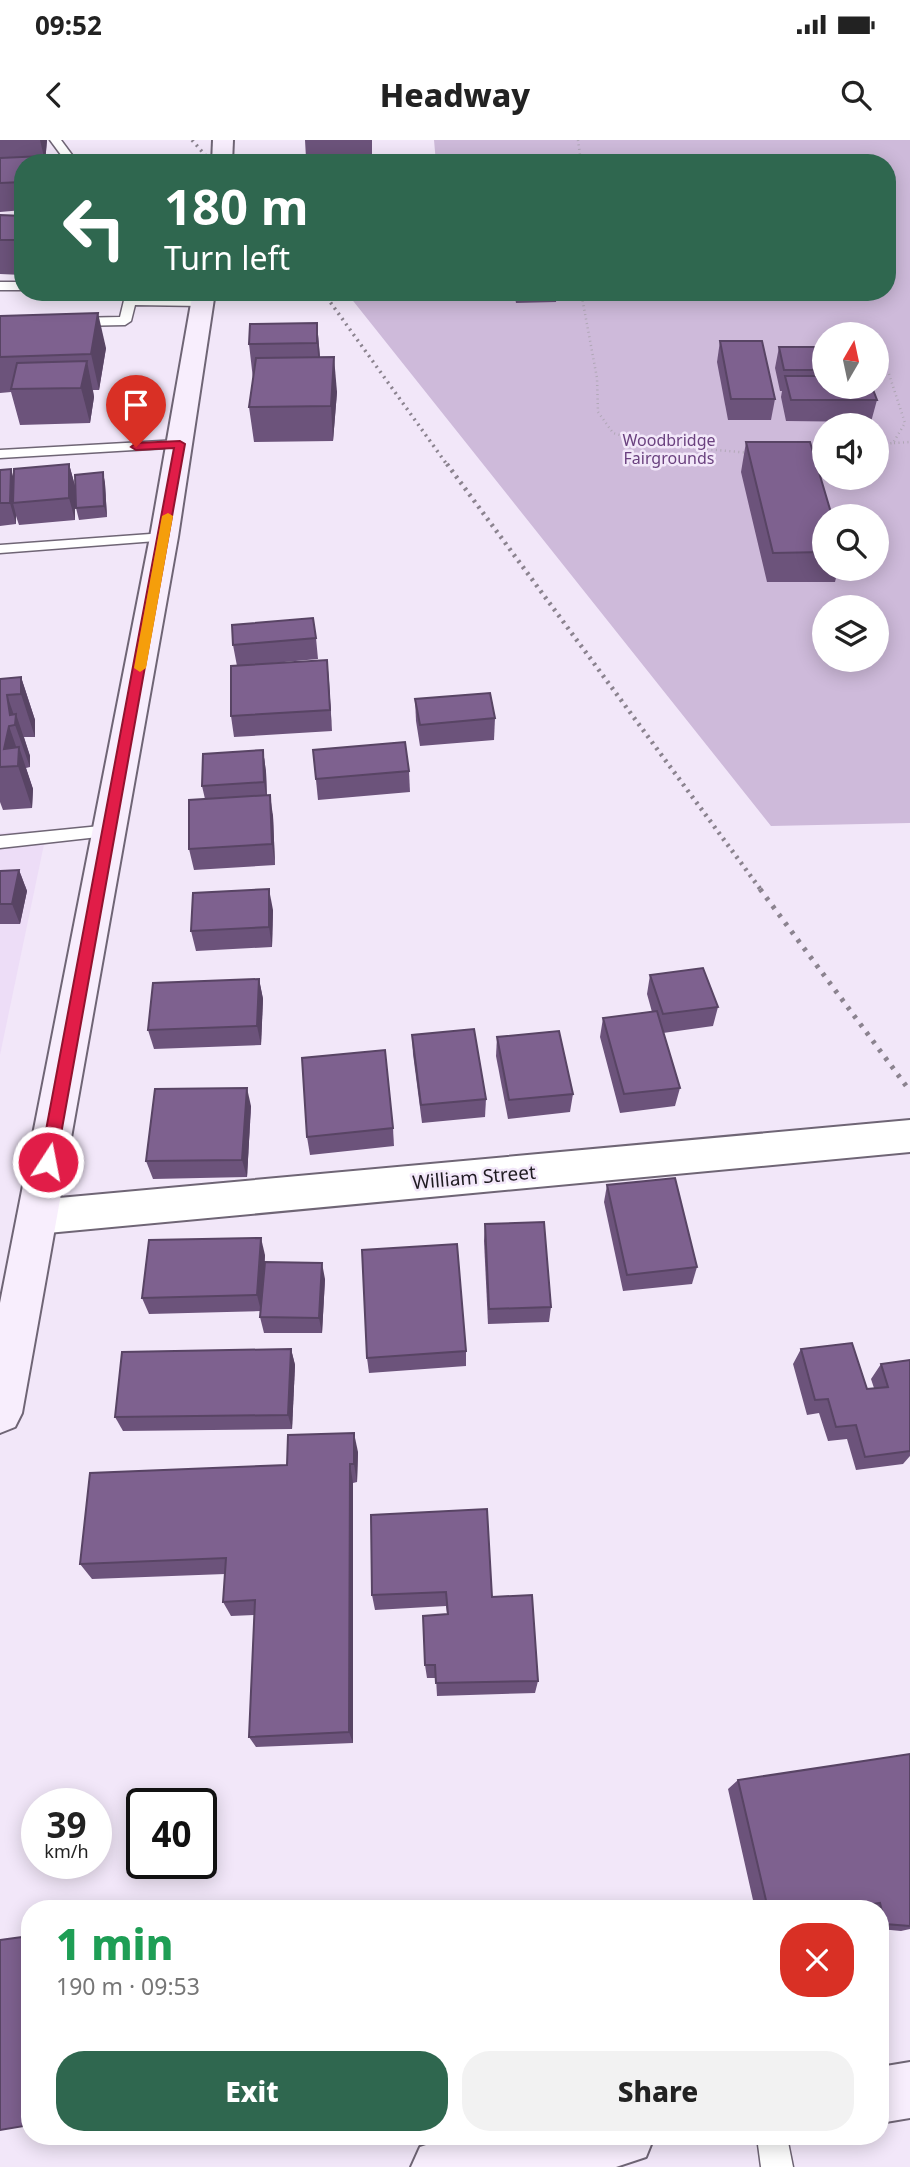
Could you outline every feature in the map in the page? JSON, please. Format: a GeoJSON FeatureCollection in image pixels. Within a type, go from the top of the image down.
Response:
{"type":"FeatureCollection","features":[{"type":"Feature","properties":{"kind":"street"},"geometry":{"type":"LineString","coordinates":[[0,1413],[11,1284],[37,1217],[164,537],[202,301]]}},
{"type":"Feature","properties":{"kind":"street","name":"William Street"},"geometry":{"type":"LineString","coordinates":[[37,1217],[910,1136]]}},
{"type":"Feature","properties":{"kind":"street"},"geometry":{"type":"LineString","coordinates":[[889,2094],[910,2090]]}},
{"type":"Feature","properties":{"kind":"street"},"geometry":{"type":"LineString","coordinates":[[440,2167],[576,2145]]}},
{"type":"Feature","properties":{"kind":"lane"},"geometry":{"type":"LineString","coordinates":[[55,140],[66,154]]}},
{"type":"Feature","properties":{"kind":"lane"},"geometry":{"type":"LineString","coordinates":[[55,322],[125,321],[130,301]]}},
{"type":"Feature","properties":{"kind":"lane"},"geometry":{"type":"LineString","coordinates":[[0,454],[180,444]]}},
{"type":"Feature","properties":{"kind":"lane"},"geometry":{"type":"LineString","coordinates":[[0,550],[164,537]]}},
{"type":"Feature","properties":{"kind":"lane"},"geometry":{"type":"LineString","coordinates":[[0,842],[110,831]]}},
{"type":"Feature","properties":{"kind":"lane"},"geometry":{"type":"LineString","coordinates":[[773,2145],[776,2167]]}},
{"type":"Feature","properties":{"kind":"path"},"geometry":{"type":"LineString","coordinates":[[584,301],[597,378],[598,412],[613,433],[651,444],[759,453]]}},
{"type":"Feature","properties":{"kind":"path"},"geometry":{"type":"LineString","coordinates":[[889,374],[905,423],[893,443]]}},
{"type":"Feature","properties":{"kind":"path"},"geometry":{"type":"LineString","coordinates":[[889,444],[910,442]]}},
{"type":"Feature","properties":{"kind":"path"},"geometry":{"type":"LineString","coordinates":[[796,452],[812,452]]}},
{"type":"Feature","properties":{"kind":"shaded area"},"geometry":{"type":"Polygon","coordinates":[[[47,830],[0,1055],[0,833],[47,830]]]}},
{"type":"Feature","properties":{"kind":"green space","name":"Woodbridge Fairgrounds"},"geometry":{"type":"Polygon","coordinates":[[[434,140],[910,140],[910,823],[771,826],[353,301],[896,301],[896,154],[435,154],[434,140]]]}},
{"type":"Feature","properties":{"kind":"building"},"geometry":{"type":"Polygon","coordinates":[[[14,157],[14,182],[0,183],[0,158],[14,157]]]}},
{"type":"Feature","properties":{"kind":"building"},"geometry":{"type":"Polygon","coordinates":[[[0,215],[14,216],[14,240],[0,240],[0,215]]]}},
{"type":"Feature","properties":{"kind":"building"},"geometry":{"type":"Polygon","coordinates":[[[98,313],[91,354],[0,357],[0,316],[98,313]]]}},
{"type":"Feature","properties":{"kind":"building"},"geometry":{"type":"Polygon","coordinates":[[[317,323],[317,343],[249,344],[250,324],[317,323]]]}},
{"type":"Feature","properties":{"kind":"building"},"geometry":{"type":"Polygon","coordinates":[[[720,341],[762,341],[775,399],[731,399],[720,341]]]}},
{"type":"Feature","properties":{"kind":"building"},"geometry":{"type":"Polygon","coordinates":[[[779,347],[812,347],[812,370],[784,370],[779,347]]]}},
{"type":"Feature","properties":{"kind":"building"},"geometry":{"type":"Polygon","coordinates":[[[334,357],[331,406],[249,407],[256,358],[334,357]]]}},
{"type":"Feature","properties":{"kind":"building"},"geometry":{"type":"Polygon","coordinates":[[[87,361],[81,388],[11,389],[17,363],[87,361]]]}},
{"type":"Feature","properties":{"kind":"building"},"geometry":{"type":"Polygon","coordinates":[[[785,376],[812,376],[812,399],[877,400],[791,400],[785,376]]]}},
{"type":"Feature","properties":{"kind":"building"},"geometry":{"type":"Polygon","coordinates":[[[746,442],[810,442],[812,490],[824,490],[828,504],[812,504],[812,552],[773,553],[746,442]]]}},
{"type":"Feature","properties":{"kind":"building"},"geometry":{"type":"Polygon","coordinates":[[[69,464],[69,498],[13,503],[14,469],[69,464]]]}},
{"type":"Feature","properties":{"kind":"building"},"geometry":{"type":"Polygon","coordinates":[[[11,469],[10,503],[0,503],[0,470],[11,469]]]}},
{"type":"Feature","properties":{"kind":"building"},"geometry":{"type":"Polygon","coordinates":[[[103,472],[104,506],[76,508],[75,475],[103,472]]]}},
{"type":"Feature","properties":{"kind":"building"},"geometry":{"type":"Polygon","coordinates":[[[313,618],[316,638],[233,645],[232,625],[313,618]]]}},
{"type":"Feature","properties":{"kind":"building"},"geometry":{"type":"Polygon","coordinates":[[[327,660],[330,710],[231,716],[231,666],[327,660]]]}},
{"type":"Feature","properties":{"kind":"building"},"geometry":{"type":"Polygon","coordinates":[[[21,677],[21,694],[7,695],[10,715],[16,714],[15,725],[9,726],[4,749],[19,747],[18,766],[0,767],[0,679],[21,677]]]}},
{"type":"Feature","properties":{"kind":"building"},"geometry":{"type":"Polygon","coordinates":[[[490,693],[495,718],[420,725],[415,699],[490,693]]]}},
{"type":"Feature","properties":{"kind":"building"},"geometry":{"type":"Polygon","coordinates":[[[405,742],[409,771],[316,779],[313,750],[405,742]]]}},
{"type":"Feature","properties":{"kind":"building"},"geometry":{"type":"Polygon","coordinates":[[[263,750],[264,782],[202,786],[203,754],[263,750]]]}},
{"type":"Feature","properties":{"kind":"building"},"geometry":{"type":"Polygon","coordinates":[[[270,795],[272,844],[189,849],[189,800],[270,795]]]}},
{"type":"Feature","properties":{"kind":"building"},"geometry":{"type":"Polygon","coordinates":[[[19,870],[12,904],[0,904],[0,871],[19,870]]]}},
{"type":"Feature","properties":{"kind":"building"},"geometry":{"type":"Polygon","coordinates":[[[269,889],[269,927],[191,931],[193,893],[269,889]]]}},
{"type":"Feature","properties":{"kind":"building"},"geometry":{"type":"Polygon","coordinates":[[[703,968],[718,1007],[663,1014],[650,975],[703,968]]]}},
{"type":"Feature","properties":{"kind":"building"},"geometry":{"type":"Polygon","coordinates":[[[259,979],[257,1026],[148,1030],[153,983],[259,979]]]}},
{"type":"Feature","properties":{"kind":"building"},"geometry":{"type":"Polygon","coordinates":[[[657,1011],[680,1088],[624,1094],[603,1018],[657,1011]]]}},
{"type":"Feature","properties":{"kind":"building"},"geometry":{"type":"Polygon","coordinates":[[[474,1029],[486,1099],[421,1105],[412,1035],[474,1029]]]}},
{"type":"Feature","properties":{"kind":"building"},"geometry":{"type":"Polygon","coordinates":[[[559,1031],[573,1094],[509,1100],[497,1037],[559,1031]]]}},
{"type":"Feature","properties":{"kind":"building"},"geometry":{"type":"Polygon","coordinates":[[[385,1050],[393,1128],[307,1137],[302,1058],[385,1050]]]}},
{"type":"Feature","properties":{"kind":"building"},"geometry":{"type":"Polygon","coordinates":[[[247,1088],[242,1160],[146,1161],[155,1089],[247,1088]]]}},
{"type":"Feature","properties":{"kind":"building"},"geometry":{"type":"Polygon","coordinates":[[[675,1178],[697,1267],[627,1275],[607,1185],[675,1178]]]}},
{"type":"Feature","properties":{"kind":"building"},"geometry":{"type":"Polygon","coordinates":[[[544,1222],[551,1307],[489,1309],[485,1224],[544,1222]]]}},
{"type":"Feature","properties":{"kind":"building"},"geometry":{"type":"Polygon","coordinates":[[[261,1238],[257,1295],[142,1298],[149,1240],[261,1238]]]}},
{"type":"Feature","properties":{"kind":"building"},"geometry":{"type":"Polygon","coordinates":[[[457,1244],[466,1351],[367,1358],[362,1250],[457,1244]]]}},
{"type":"Feature","properties":{"kind":"building"},"geometry":{"type":"Polygon","coordinates":[[[265,1262],[322,1263],[319,1318],[260,1317],[265,1262]]]}},
{"type":"Feature","properties":{"kind":"building"},"geometry":{"type":"Polygon","coordinates":[[[852,1343],[867,1389],[888,1387],[881,1364],[910,1360],[910,1451],[865,1457],[856,1425],[836,1427],[828,1399],[815,1400],[801,1349],[852,1343]]]}},
{"type":"Feature","properties":{"kind":"building"},"geometry":{"type":"Polygon","coordinates":[[[291,1349],[288,1415],[115,1417],[122,1352],[291,1349]]]}},
{"type":"Feature","properties":{"kind":"building"},"geometry":{"type":"Polygon","coordinates":[[[354,1433],[354,1464],[350,1464],[349,1732],[249,1737],[255,1600],[223,1602],[226,1558],[80,1564],[90,1473],[287,1465],[288,1435],[354,1433]]]}},
{"type":"Feature","properties":{"kind":"building"},"geometry":{"type":"Polygon","coordinates":[[[487,1509],[492,1597],[532,1595],[538,1681],[436,1683],[435,1665],[425,1665],[423,1616],[448,1614],[446,1592],[372,1595],[371,1515],[487,1509]]]}},
{"type":"Feature","properties":{"kind":"building"},"geometry":{"type":"Polygon","coordinates":[[[910,1754],[910,1926],[889,1924],[889,1900],[766,1900],[738,1780],[910,1754]]]}},
{"type":"Feature","properties":{"kind":"building"},"geometry":{"type":"Polygon","coordinates":[[[21,1937],[21,2126],[0,2130],[0,1940],[21,1937]]]}},
{"type":"Feature","properties":{"kind":"railway"},"geometry":{"type":"LineString","coordinates":[[192,140],[204,154]]}},
{"type":"Feature","properties":{"kind":"railway"},"geometry":{"type":"LineString","coordinates":[[329,301],[448,466]]}},
{"type":"Feature","properties":{"kind":"railway"},"geometry":{"type":"LineString","coordinates":[[447,464],[761,890]]}},
{"type":"Feature","properties":{"kind":"railway"},"geometry":{"type":"LineString","coordinates":[[760,889],[910,1091]]}},
{"type":"Feature","properties":{"kind":"slow traffic"},"geometry":{"type":"LineString","coordinates":[[140,668],[168,516]]}},
{"type":"Feature","properties":{"kind":"route"},"geometry":{"type":"LineString","coordinates":[[48,1162],[180,444],[136,447]]}}]}
